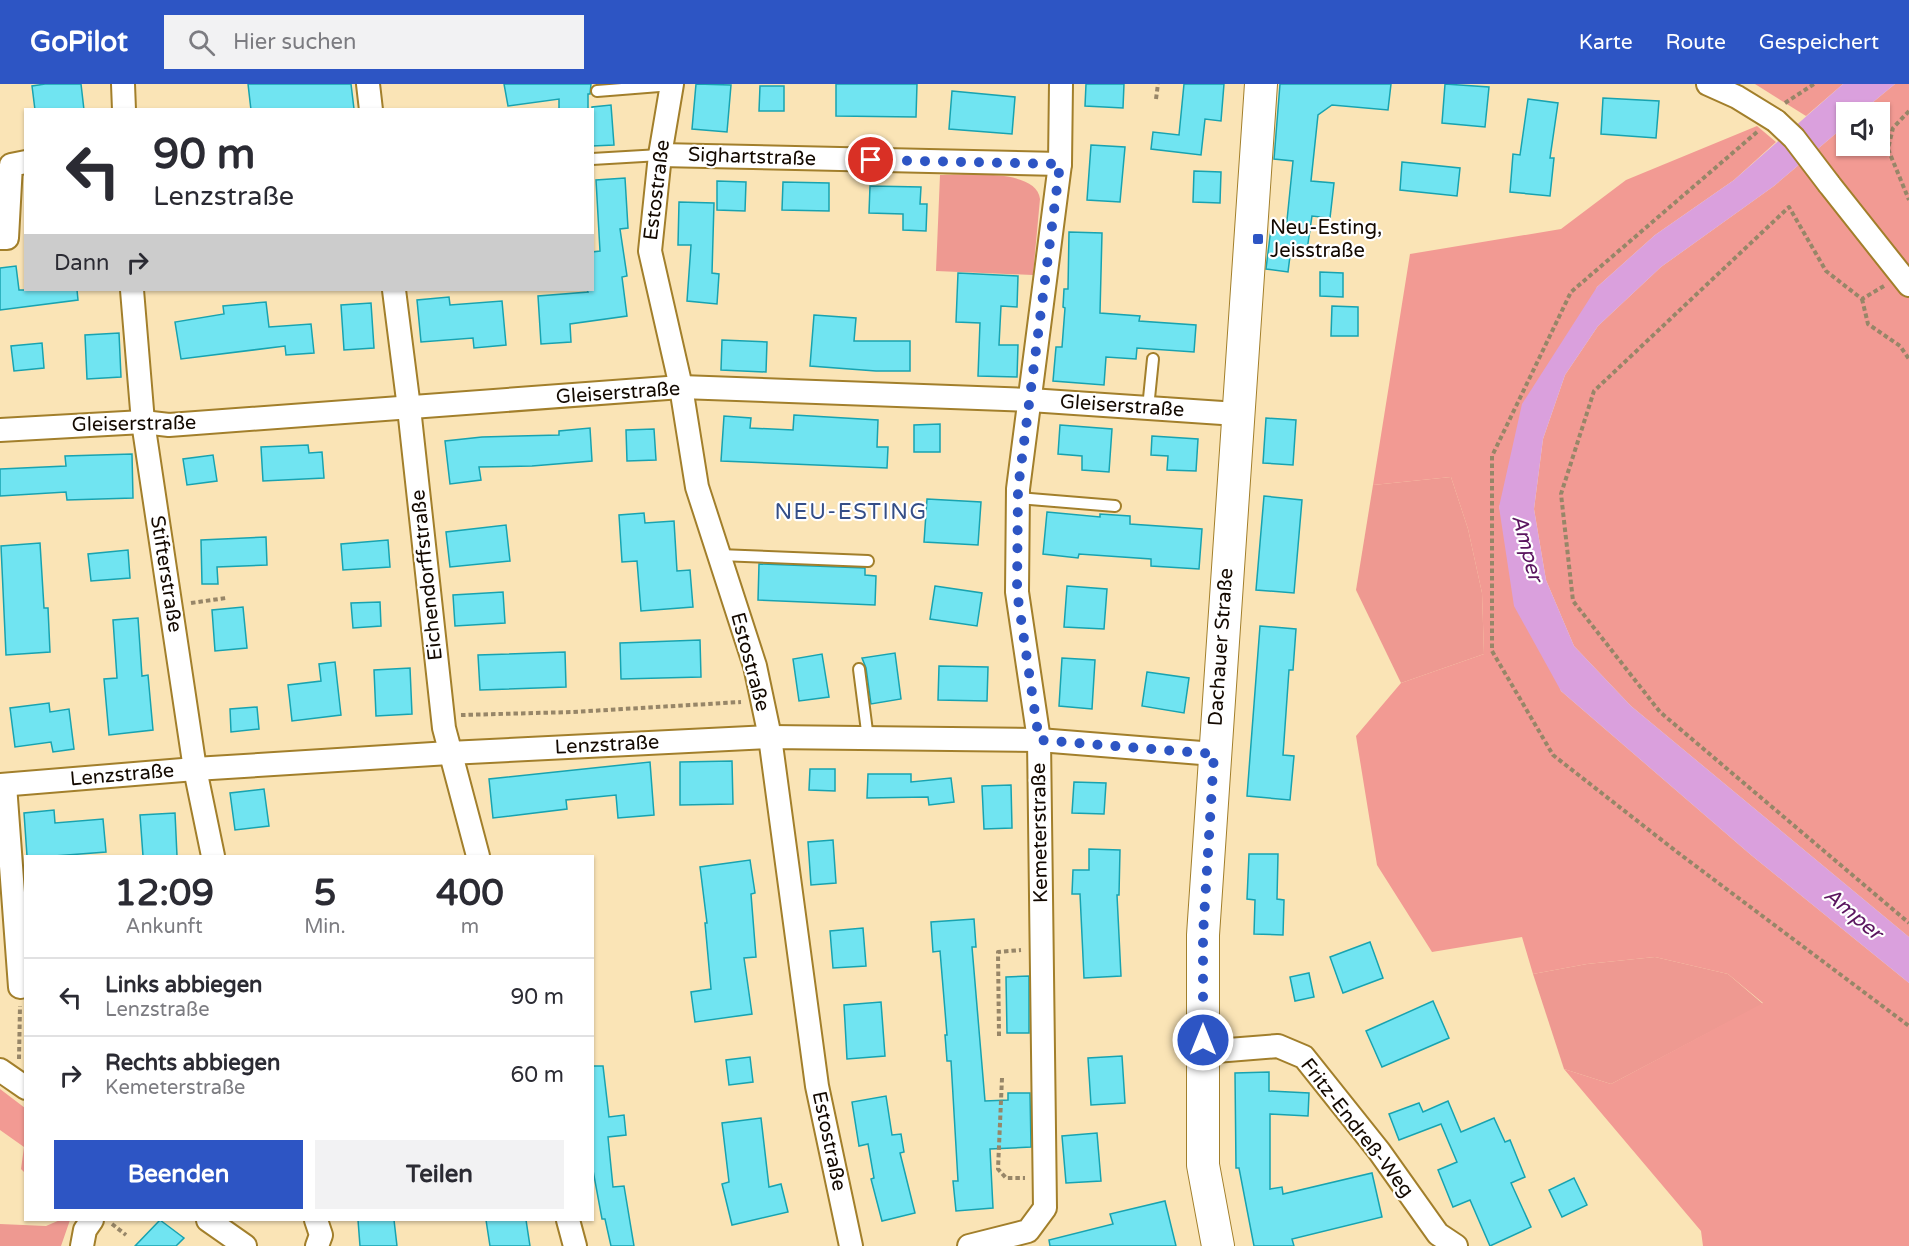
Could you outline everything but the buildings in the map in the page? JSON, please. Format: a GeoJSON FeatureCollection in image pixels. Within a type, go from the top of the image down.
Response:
{"type":"FeatureCollection","features":[{"type":"Feature","properties":{"kind":"street"},"geometry":{"type":"LineString","coordinates":[[123,84],[124,108]]}},
{"type":"Feature","properties":{"kind":"street"},"geometry":{"type":"LineString","coordinates":[[368,84],[371,108]]}},
{"type":"Feature","properties":{"kind":"street","name":"Kemeterstraße"},"geometry":{"type":"LineString","coordinates":[[969,1246],[1028,1231],[1045,1208],[1039,740],[1017,592],[1018,498],[1060,164],[1061,84]]}},
{"type":"Feature","properties":{"kind":"street","name":"Dachauer Straße"},"geometry":{"type":"LineString","coordinates":[[1218,1246],[1203,1166],[1203,935],[1261,84]]}},
{"type":"Feature","properties":{"kind":"street"},"geometry":{"type":"LineString","coordinates":[[1708,84],[1737,97],[1767,126],[1794,138],[1905,280]]}},
{"type":"Feature","properties":{"kind":"street","name":"Estostraße"},"geometry":{"type":"LineString","coordinates":[[672,85],[660,154],[650,251],[681,387],[697,487],[754,666],[770,737],[817,1086],[851,1246]]}},
{"type":"Feature","properties":{"kind":"street","name":"Sighartstraße"},"geometry":{"type":"LineString","coordinates":[[660,154],[1060,164]]}},
{"type":"Feature","properties":{"kind":"street"},"geometry":{"type":"LineString","coordinates":[[0,238],[7,238],[11,165],[24,162]]}},
{"type":"Feature","properties":{"kind":"street","name":"Stifterstraße"},"geometry":{"type":"LineString","coordinates":[[132,291],[143,422],[195,769],[213,855]]}},
{"type":"Feature","properties":{"kind":"street","name":"Eichendorffstraße"},"geometry":{"type":"LineString","coordinates":[[394,291],[442,715],[449,753],[478,855]]}},
{"type":"Feature","properties":{"kind":"street","name":"Gleiserstraße"},"geometry":{"type":"LineString","coordinates":[[0,430],[143,422],[169,425],[681,387],[1030,400],[1237,414]]}},
{"type":"Feature","properties":{"kind":"street","name":"Lenzstraße"},"geometry":{"type":"LineString","coordinates":[[3,785],[195,769],[449,753],[770,737],[1039,740],[1214,754]]}},
{"type":"Feature","properties":{"kind":"street"},"geometry":{"type":"LineString","coordinates":[[3,785],[20,987]]}},
{"type":"Feature","properties":{"kind":"street","name":"Fritz-Endreß-Weg"},"geometry":{"type":"LineString","coordinates":[[1203,1052],[1278,1046],[1304,1057],[1379,1151],[1438,1234],[1456,1246]]}},
{"type":"Feature","properties":{"kind":"street"},"geometry":{"type":"LineString","coordinates":[[9,1064],[24,1085]]}},
{"type":"Feature","properties":{"kind":"street"},"geometry":{"type":"LineString","coordinates":[[82,1246],[85,1230],[91,1221]]}},
{"type":"Feature","properties":{"kind":"street"},"geometry":{"type":"LineString","coordinates":[[209,1221],[245,1246]]}},
{"type":"Feature","properties":{"kind":"street"},"geometry":{"type":"LineString","coordinates":[[316,1221],[321,1235],[317,1246]]}},
{"type":"Feature","properties":{"kind":"street"},"geometry":{"type":"LineString","coordinates":[[568,1221],[575,1246]]}},
{"type":"Feature","properties":{"kind":"lane"},"geometry":{"type":"LineString","coordinates":[[597,91],[672,85]]}},
{"type":"Feature","properties":{"kind":"lane"},"geometry":{"type":"LineString","coordinates":[[594,159],[660,154]]}},
{"type":"Feature","properties":{"kind":"lane"},"geometry":{"type":"LineString","coordinates":[[1148,408],[1153,359]]}},
{"type":"Feature","properties":{"kind":"lane"},"geometry":{"type":"LineString","coordinates":[[1018,498],[1115,506]]}},
{"type":"Feature","properties":{"kind":"lane"},"geometry":{"type":"LineString","coordinates":[[718,555],[868,561]]}},
{"type":"Feature","properties":{"kind":"lane"},"geometry":{"type":"LineString","coordinates":[[859,669],[868,739]]}},
{"type":"Feature","properties":{"kind":"path"},"geometry":{"type":"LineString","coordinates":[[1156,99],[1158,84]]}},
{"type":"Feature","properties":{"kind":"path"},"geometry":{"type":"LineString","coordinates":[[1789,99],[1814,84]]}},
{"type":"Feature","properties":{"kind":"path"},"geometry":{"type":"LineString","coordinates":[[1909,111],[1893,128],[1888,149],[1909,201]]}},
{"type":"Feature","properties":{"kind":"path"},"geometry":{"type":"LineString","coordinates":[[1767,126],[1571,292],[1492,456],[1492,651],[1553,755],[1909,1026]]}},
{"type":"Feature","properties":{"kind":"path"},"geometry":{"type":"LineString","coordinates":[[1909,359],[1900,345],[1868,324],[1862,299],[1826,271],[1789,207],[1594,392],[1561,494],[1573,601],[1660,712],[1909,923]]}},
{"type":"Feature","properties":{"kind":"path"},"geometry":{"type":"LineString","coordinates":[[1862,299],[1905,280]]}},
{"type":"Feature","properties":{"kind":"path"},"geometry":{"type":"LineString","coordinates":[[171,605],[226,598]]}},
{"type":"Feature","properties":{"kind":"path"},"geometry":{"type":"LineString","coordinates":[[442,715],[573,712],[762,700]]}},
{"type":"Feature","properties":{"kind":"path"},"geometry":{"type":"LineString","coordinates":[[999,1036],[998,952],[1041,948]]}},
{"type":"Feature","properties":{"kind":"path"},"geometry":{"type":"LineString","coordinates":[[9,1064],[20,987]]}},
{"type":"Feature","properties":{"kind":"path"},"geometry":{"type":"LineString","coordinates":[[1002,1078],[998,1168],[1006,1178],[1044,1178]]}},
{"type":"Feature","properties":{"kind":"path"},"geometry":{"type":"LineString","coordinates":[[108,1221],[126,1235]]}},
{"type":"Feature","properties":{"kind":"shaded area"},"geometry":{"type":"Polygon","coordinates":[[[1755,84],[1843,84],[1806,116],[1755,84]]]}},
{"type":"Feature","properties":{"kind":"shaded area"},"geometry":{"type":"Polygon","coordinates":[[[1895,84],[1909,84],[1909,937],[1631,706],[1574,646],[1546,580],[1534,509],[1543,439],[1565,375],[1598,326],[1661,267],[1774,186],[1836,133],[1836,156],[1890,156],[1890,102],[1873,102],[1895,84]]]}},
{"type":"Feature","properties":{"kind":"shaded area"},"geometry":{"type":"Polygon","coordinates":[[[1757,126],[1776,142],[1734,180],[1655,235],[1597,287],[1499,507],[1561,691],[1751,855],[1909,983],[1909,1246],[1703,1246],[1701,1231],[1564,1069],[1611,1084],[1763,1003],[1728,974],[1655,957],[1587,964],[1533,974],[1522,937],[1432,952],[1377,865],[1356,736],[1401,683],[1484,654],[1482,593],[1468,529],[1451,477],[1373,485],[1410,254],[1561,229],[1626,180],[1757,126]]]}},
{"type":"Feature","properties":{"kind":"shaded area"},"geometry":{"type":"Polygon","coordinates":[[[940,175],[998,175],[1026,182],[1036,189],[1040,199],[1033,275],[936,271],[940,175]]]}},
{"type":"Feature","properties":{"kind":"shaded area"},"geometry":{"type":"Polygon","coordinates":[[[1451,477],[1468,529],[1482,593],[1484,654],[1401,683],[1356,590],[1373,485],[1451,477]]]}},
{"type":"Feature","properties":{"kind":"shaded area"},"geometry":{"type":"Polygon","coordinates":[[[1655,957],[1728,974],[1763,1004],[1611,1084],[1564,1069],[1533,974],[1587,964],[1655,957]]]}},
{"type":"Feature","properties":{"kind":"shaded area"},"geometry":{"type":"Polygon","coordinates":[[[0,1089],[24,1107],[24,1147],[0,1130],[0,1089]]]}},
{"type":"Feature","properties":{"kind":"shaded area"},"geometry":{"type":"Polygon","coordinates":[[[24,1147],[24,1172],[21,1169],[24,1147]]]}},
{"type":"Feature","properties":{"kind":"shaded area"},"geometry":{"type":"Polygon","coordinates":[[[58,1221],[70,1221],[61,1246],[0,1246],[0,1224],[46,1226],[58,1221]]]}},
{"type":"Feature","properties":{"kind":"water","name":"Amper"},"geometry":{"type":"Polygon","coordinates":[[[1843,84],[1895,84],[1873,102],[1836,102],[1836,133],[1774,186],[1661,267],[1598,326],[1565,375],[1543,439],[1534,509],[1546,580],[1574,646],[1631,706],[1909,937],[1909,983],[1751,855],[1561,691],[1514,606],[1499,507],[1522,404],[1597,287],[1655,235],[1734,180],[1843,84]]]}},
{"type":"Feature","properties":{"kind":"place","name":"Neu-Esting, Jeisstraße"},"geometry":{"type":"Point","coordinates":[1258,239]}},
{"type":"Feature","properties":{"kind":"district","name":"NEU-ESTING"},"geometry":{"type":"Point","coordinates":[851,512]}},
{"type":"Feature","properties":{"kind":"route"},"geometry":{"type":"LineString","coordinates":[[871,160],[1060,164],[1018,489],[1017,592],[1039,740],[1214,754],[1203,935],[1203,1040]]}}]}
